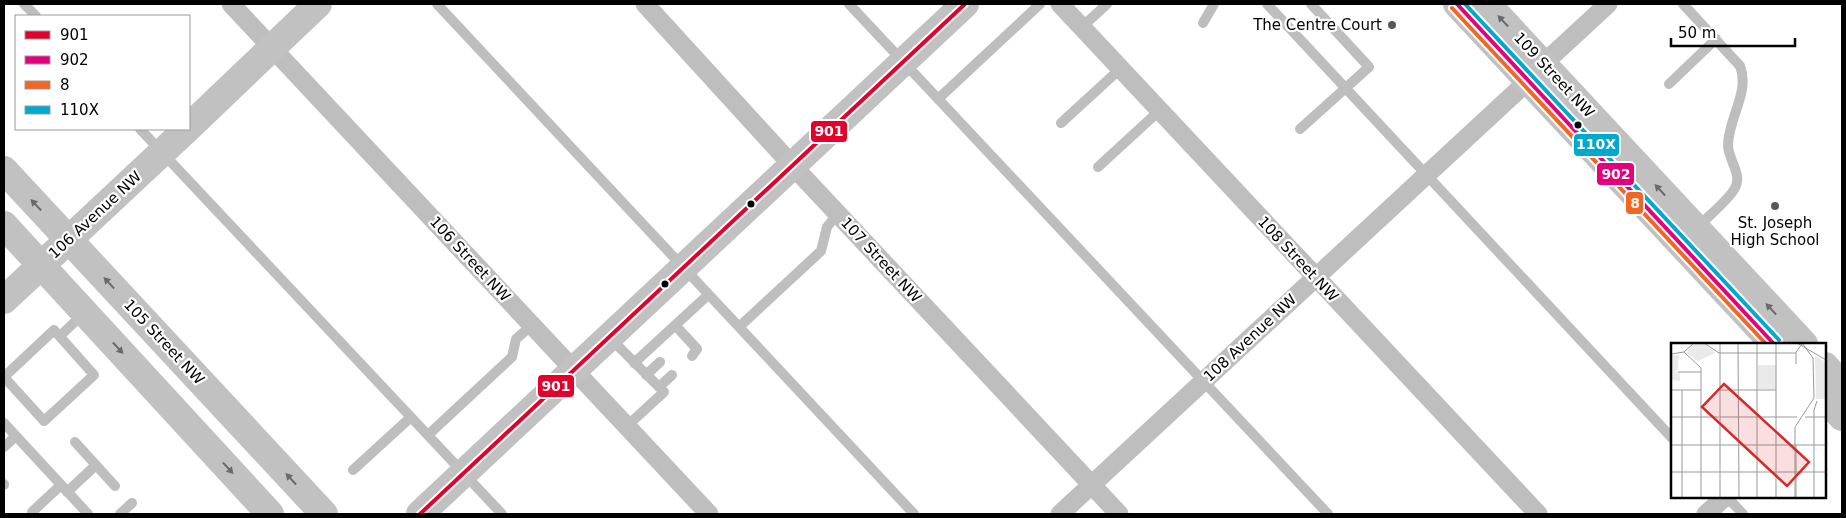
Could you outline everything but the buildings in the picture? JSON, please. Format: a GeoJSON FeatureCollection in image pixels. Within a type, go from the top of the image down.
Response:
{"type":"FeatureCollection","features":[{"type":"Feature","properties":{"kind":"main road","name":"106 Avenue NW"},"geometry":{"type":"LineString","coordinates":[[190,126],[318,4]]}},
{"type":"Feature","properties":{"kind":"main road"},"geometry":{"type":"LineString","coordinates":[[420,514],[965,4]]}},
{"type":"Feature","properties":{"kind":"main road","name":"109 Street NW"},"geometry":{"type":"LineString","coordinates":[[1457,4],[1536,72],[1696,228],[1803,343]]}},
{"type":"Feature","properties":{"kind":"main road","name":"109 Street NW"},"geometry":{"type":"LineString","coordinates":[[1487,4],[1536,72],[1773,343]]}},
{"type":"Feature","properties":{"kind":"main road","name":"106 Avenue NW"},"geometry":{"type":"LineString","coordinates":[[4,300],[186,130]]}},
{"type":"Feature","properties":{"kind":"main road","name":"105 Street NW"},"geometry":{"type":"LineString","coordinates":[[4,170],[324,514]]}},
{"type":"Feature","properties":{"kind":"main road"},"geometry":{"type":"LineString","coordinates":[[4,225],[270,514]]}},
{"type":"Feature","properties":{"kind":"main road"},"geometry":{"type":"LineString","coordinates":[[1826,370],[1834,399]]}},
{"type":"Feature","properties":{"kind":"street","name":"106 Street NW"},"geometry":{"type":"LineString","coordinates":[[231,4],[709,514]]}},
{"type":"Feature","properties":{"kind":"street","name":"107 Street NW"},"geometry":{"type":"LineString","coordinates":[[645,4],[792,165],[1119,514]]}},
{"type":"Feature","properties":{"kind":"street","name":"108 Street NW"},"geometry":{"type":"LineString","coordinates":[[1060,4],[1538,514]]}},
{"type":"Feature","properties":{"kind":"street","name":"108 Avenue NW"},"geometry":{"type":"LineString","coordinates":[[1060,514],[1426,176],[1608,4]]}},
{"type":"Feature","properties":{"kind":"street"},"geometry":{"type":"LineString","coordinates":[[1706,514],[1725,498]]}},
{"type":"Feature","properties":{"kind":"lane"},"geometry":{"type":"LineString","coordinates":[[24,4],[35,15]]}},
{"type":"Feature","properties":{"kind":"lane"},"geometry":{"type":"LineString","coordinates":[[437,4],[914,514]]}},
{"type":"Feature","properties":{"kind":"lane"},"geometry":{"type":"LineString","coordinates":[[849,4],[1328,514]]}},
{"type":"Feature","properties":{"kind":"lane"},"geometry":{"type":"LineString","coordinates":[[938,99],[1040,4]]}},
{"type":"Feature","properties":{"kind":"lane"},"geometry":{"type":"LineString","coordinates":[[1082,27],[1107,4]]}},
{"type":"Feature","properties":{"kind":"lane"},"geometry":{"type":"LineString","coordinates":[[1203,22],[1214,4]]}},
{"type":"Feature","properties":{"kind":"lane"},"geometry":{"type":"LineString","coordinates":[[1267,4],[1671,437]]}},
{"type":"Feature","properties":{"kind":"lane"},"geometry":{"type":"LineString","coordinates":[[1300,129],[1369,66],[1311,4]]}},
{"type":"Feature","properties":{"kind":"lane"},"geometry":{"type":"LineString","coordinates":[[1683,4],[1740,66],[1744,77],[1741,97],[1730,124],[1727,146],[1737,176],[1735,188],[1696,228]]}},
{"type":"Feature","properties":{"kind":"lane"},"geometry":{"type":"LineString","coordinates":[[1669,84],[1716,39]]}},
{"type":"Feature","properties":{"kind":"lane"},"geometry":{"type":"LineString","coordinates":[[1061,123],[1120,69]]}},
{"type":"Feature","properties":{"kind":"lane"},"geometry":{"type":"LineString","coordinates":[[1098,167],[1159,111]]}},
{"type":"Feature","properties":{"kind":"lane"},"geometry":{"type":"LineString","coordinates":[[141,130],[502,514]]}},
{"type":"Feature","properties":{"kind":"lane"},"geometry":{"type":"LineString","coordinates":[[739,327],[821,251],[827,227],[838,213]]}},
{"type":"Feature","properties":{"kind":"lane"},"geometry":{"type":"LineString","coordinates":[[634,363],[708,295]]}},
{"type":"Feature","properties":{"kind":"lane"},"geometry":{"type":"LineString","coordinates":[[60,336],[84,313]]}},
{"type":"Feature","properties":{"kind":"lane"},"geometry":{"type":"LineString","coordinates":[[428,435],[512,357],[516,339],[532,325]]}},
{"type":"Feature","properties":{"kind":"lane"},"geometry":{"type":"LineString","coordinates":[[675,325],[683,340],[698,349],[692,356]]}},
{"type":"Feature","properties":{"kind":"lane"},"geometry":{"type":"LineString","coordinates":[[54,330],[94,375],[44,421],[4,377],[54,330]]}},
{"type":"Feature","properties":{"kind":"lane"},"geometry":{"type":"LineString","coordinates":[[609,337],[664,392],[627,426]]}},
{"type":"Feature","properties":{"kind":"lane"},"geometry":{"type":"LineString","coordinates":[[646,375],[660,362]]}},
{"type":"Feature","properties":{"kind":"lane"},"geometry":{"type":"LineString","coordinates":[[659,387],[672,374]]}},
{"type":"Feature","properties":{"kind":"lane"},"geometry":{"type":"LineString","coordinates":[[353,470],[410,417]]}},
{"type":"Feature","properties":{"kind":"lane"},"geometry":{"type":"LineString","coordinates":[[4,423],[88,514]]}},
{"type":"Feature","properties":{"kind":"lane"},"geometry":{"type":"LineString","coordinates":[[4,447],[16,436]]}},
{"type":"Feature","properties":{"kind":"lane"},"geometry":{"type":"LineString","coordinates":[[75,442],[115,486]]}},
{"type":"Feature","properties":{"kind":"lane"},"geometry":{"type":"LineString","coordinates":[[32,512],[96,465]]}},
{"type":"Feature","properties":{"kind":"lane"},"geometry":{"type":"LineString","coordinates":[[1727,498],[1743,514]]}},
{"type":"Feature","properties":{"kind":"lane"},"geometry":{"type":"LineString","coordinates":[[120,514],[132,503]]}},
{"type":"Feature","properties":{"kind":"transit line","name":"901"},"geometry":{"type":"LineString","coordinates":[[420,514],[965,4]]}},
{"type":"Feature","properties":{"kind":"transit line","name":"902"},"geometry":{"type":"LineString","coordinates":[[1457,4],[1773,343]]}},
{"type":"Feature","properties":{"kind":"transit line","name":"110X"},"geometry":{"type":"LineString","coordinates":[[1465,4],[1779,340]]}},
{"type":"Feature","properties":{"kind":"transit line","name":"8"},"geometry":{"type":"LineString","coordinates":[[1452,8],[1765,343]]}},
{"type":"Feature","properties":{"kind":"place","name":"The Centre Court"},"geometry":{"type":"Point","coordinates":[1392,25]}},
{"type":"Feature","properties":{"kind":"place","name":"St. Joseph High School"},"geometry":{"type":"Point","coordinates":[1775,206]}}]}
